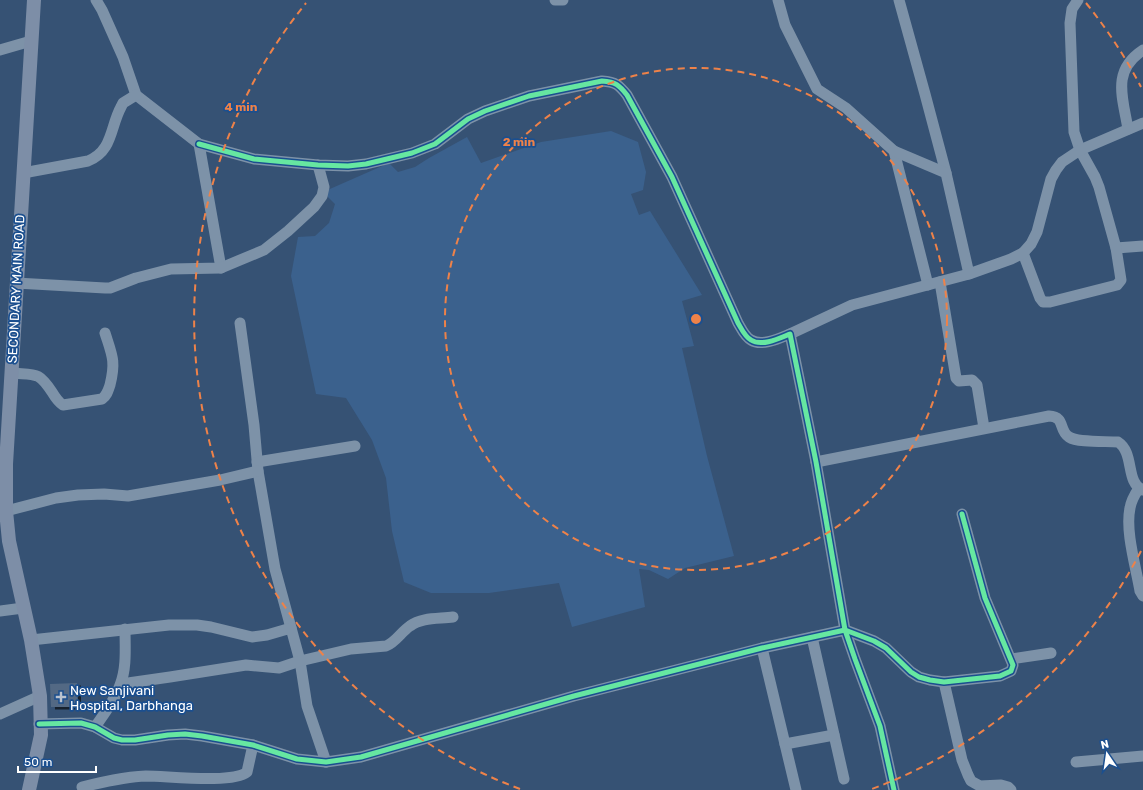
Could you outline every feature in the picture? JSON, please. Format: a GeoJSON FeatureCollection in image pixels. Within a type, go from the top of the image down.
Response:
{"type":"FeatureCollection","features":[{"type":"Feature","properties":{"kind":"main road","name":"SECONDARY MAIN ROAD"},"geometry":{"type":"LineString","coordinates":[[29,790],[41,735],[39,724],[40,696],[31,640],[9,541],[3,464],[11,374],[34,0]]}},
{"type":"Feature","properties":{"kind":"street"},"geometry":{"type":"LineString","coordinates":[[96,0],[123,57],[136,95],[199,144],[254,159],[318,165],[348,166],[366,164],[412,153],[435,144],[468,119],[485,111],[529,96],[602,81],[612,82],[620,86],[628,95],[672,177],[735,316],[750,340],[757,342],[775,340],[852,305],[969,274],[1011,259],[1023,253],[1031,244],[1037,232],[1052,179],[1062,162],[1080,150],[1143,123]]}},
{"type":"Feature","properties":{"kind":"street"},"geometry":{"type":"LineString","coordinates":[[555,0],[563,0]]}},
{"type":"Feature","properties":{"kind":"street"},"geometry":{"type":"LineString","coordinates":[[778,0],[785,25],[817,89],[846,108],[894,151],[946,173]]}},
{"type":"Feature","properties":{"kind":"street"},"geometry":{"type":"LineString","coordinates":[[899,0],[926,94],[969,274]]}},
{"type":"Feature","properties":{"kind":"street"},"geometry":{"type":"LineString","coordinates":[[1023,253],[1040,298],[1046,303],[1118,284],[1121,278],[1116,248],[1099,187],[1076,141],[1073,127],[1070,39],[1072,9],[1078,0]]}},
{"type":"Feature","properties":{"kind":"street"},"geometry":{"type":"LineString","coordinates":[[0,50],[31,41]]}},
{"type":"Feature","properties":{"kind":"street"},"geometry":{"type":"LineString","coordinates":[[1128,129],[1121,88],[1121,78],[1130,63],[1143,50]]}},
{"type":"Feature","properties":{"kind":"street"},"geometry":{"type":"LineString","coordinates":[[23,173],[97,158],[106,146],[123,103],[136,95]]}},
{"type":"Feature","properties":{"kind":"street"},"geometry":{"type":"LineString","coordinates":[[199,144],[221,268]]}},
{"type":"Feature","properties":{"kind":"street"},"geometry":{"type":"LineString","coordinates":[[894,151],[928,285]]}},
{"type":"Feature","properties":{"kind":"street"},"geometry":{"type":"LineString","coordinates":[[16,283],[110,288],[136,278],[171,269],[221,268],[264,250],[288,231],[314,207],[322,196],[324,187],[318,165]]}},
{"type":"Feature","properties":{"kind":"street"},"geometry":{"type":"LineString","coordinates":[[1116,248],[1143,246]]}},
{"type":"Feature","properties":{"kind":"street"},"geometry":{"type":"LineString","coordinates":[[940,282],[956,378],[959,382],[972,380],[977,385],[984,428]]}},
{"type":"Feature","properties":{"kind":"street"},"geometry":{"type":"LineString","coordinates":[[240,323],[248,373],[258,466],[276,569],[300,661],[307,706],[326,762]]}},
{"type":"Feature","properties":{"kind":"street"},"geometry":{"type":"LineString","coordinates":[[11,374],[34,375],[41,378],[58,401],[63,405],[102,398],[107,394],[114,366],[114,361],[105,333]]}},
{"type":"Feature","properties":{"kind":"street"},"geometry":{"type":"LineString","coordinates":[[790,334],[816,462],[845,630],[880,726],[894,790]]}},
{"type":"Feature","properties":{"kind":"street"},"geometry":{"type":"LineString","coordinates":[[816,462],[1049,416],[1054,416],[1061,422],[1064,433],[1070,438],[1077,440],[1118,442],[1127,452],[1132,477],[1141,489],[1133,497],[1130,508],[1129,528],[1139,583],[1143,596]]}},
{"type":"Feature","properties":{"kind":"street"},"geometry":{"type":"LineString","coordinates":[[6,511],[56,498],[104,494],[128,496],[220,480],[258,466],[355,446]]}},
{"type":"Feature","properties":{"kind":"street"},"geometry":{"type":"LineString","coordinates":[[39,724],[72,722],[81,723],[95,727],[114,738],[122,740],[135,740],[185,734],[202,736],[253,745],[297,759],[326,762],[361,757],[574,696],[762,648],[845,630],[874,641],[886,648],[911,672],[919,677],[944,682],[1000,676],[1007,674],[1013,669],[1011,659],[985,598],[962,514]]}},
{"type":"Feature","properties":{"kind":"street"},"geometry":{"type":"LineString","coordinates":[[0,611],[23,608]]}},
{"type":"Feature","properties":{"kind":"street"},"geometry":{"type":"LineString","coordinates":[[121,684],[170,678],[246,665],[279,668],[300,661],[351,649],[386,646],[391,644],[409,626],[417,622],[453,617]]}},
{"type":"Feature","properties":{"kind":"street"},"geometry":{"type":"LineString","coordinates":[[31,640],[169,625],[197,625],[211,627],[252,637],[267,635],[291,628]]}},
{"type":"Feature","properties":{"kind":"street"},"geometry":{"type":"LineString","coordinates":[[95,727],[121,684],[124,665],[125,629]]}},
{"type":"Feature","properties":{"kind":"street"},"geometry":{"type":"LineString","coordinates":[[812,637],[844,779]]}},
{"type":"Feature","properties":{"kind":"street"},"geometry":{"type":"LineString","coordinates":[[762,648],[796,790]]}},
{"type":"Feature","properties":{"kind":"street"},"geometry":{"type":"LineString","coordinates":[[1011,659],[1050,653]]}},
{"type":"Feature","properties":{"kind":"street"},"geometry":{"type":"LineString","coordinates":[[944,682],[964,768],[971,781],[980,786],[1001,785],[1008,787],[1011,790]]}},
{"type":"Feature","properties":{"kind":"street"},"geometry":{"type":"LineString","coordinates":[[0,714],[40,696]]}},
{"type":"Feature","properties":{"kind":"street"},"geometry":{"type":"LineString","coordinates":[[785,744],[834,735]]}},
{"type":"Feature","properties":{"kind":"street"},"geometry":{"type":"LineString","coordinates":[[82,787],[129,777],[147,776],[189,778],[239,776],[247,772],[253,745]]}},
{"type":"Feature","properties":{"kind":"street"},"geometry":{"type":"LineString","coordinates":[[1076,762],[1143,756]]}},
{"type":"Feature","properties":{"kind":"water"},"geometry":{"type":"Polygon","coordinates":[[[611,131],[638,142],[646,172],[643,190],[631,194],[639,215],[650,211],[702,295],[682,301],[694,346],[682,348],[707,456],[734,556],[685,568],[668,579],[649,570],[639,569],[645,607],[572,627],[559,583],[489,593],[431,593],[404,582],[392,531],[386,478],[372,440],[346,398],[316,394],[291,276],[298,237],[315,236],[329,223],[335,204],[323,192],[389,163],[398,172],[415,167],[467,137],[481,163],[541,142],[611,131]]]}},
{"type":"Feature","properties":{"kind":"building"},"geometry":{"type":"Polygon","coordinates":[[[77,683],[78,707],[51,707],[50,684],[77,683]]]}},
{"type":"Feature","properties":{"kind":"cycle path"},"geometry":{"type":"LineString","coordinates":[[199,144],[254,159],[318,165],[348,166],[366,164],[412,153],[435,144],[468,119],[485,111],[529,96],[602,81],[611,82],[619,86],[627,95],[672,177],[743,332],[751,340],[760,343],[776,340],[790,334],[816,462],[845,630],[880,726],[894,790]]}},
{"type":"Feature","properties":{"kind":"cycle path"},"geometry":{"type":"LineString","coordinates":[[39,724],[81,723],[95,727],[114,738],[122,740],[135,740],[185,734],[202,736],[253,745],[297,759],[326,762],[361,757],[574,696],[762,648],[845,630],[874,641],[886,648],[911,672],[919,677],[944,682],[1000,676],[1011,671],[1013,665],[985,598],[962,514]]}},
{"type":"Feature","properties":{"kind":"place","name":"New Sanjivani Hospital, Darbhanga"},"geometry":{"type":"Point","coordinates":[61,697]}}]}
